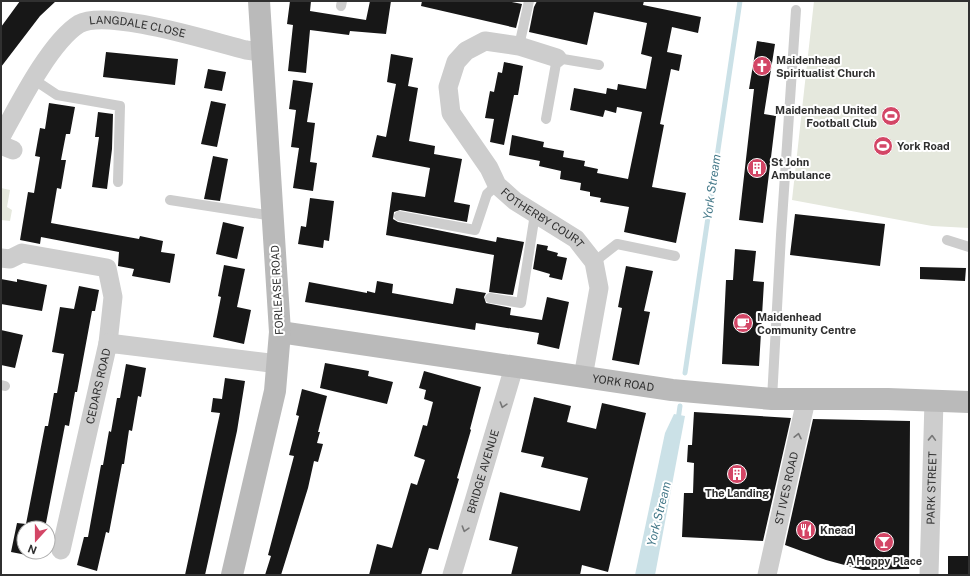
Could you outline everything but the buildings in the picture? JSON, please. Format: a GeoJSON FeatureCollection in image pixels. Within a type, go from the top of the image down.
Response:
{"type":"FeatureCollection","features":[{"type":"Feature","properties":{"kind":"street","name":"FORLEASE ROAD"},"geometry":{"type":"LineString","coordinates":[[232,575],[275,391],[280,332],[261,52],[259,1]]}},
{"type":"Feature","properties":{"kind":"street","name":"LANGDALE CLOSE"},"geometry":{"type":"LineString","coordinates":[[5,144],[34,80],[62,39],[80,24],[99,19],[167,30],[246,50],[261,52]]}},
{"type":"Feature","properties":{"kind":"street","name":"FOTHERBY COURT"},"geometry":{"type":"LineString","coordinates":[[557,58],[519,46],[485,41],[466,51],[456,62],[448,86],[451,113],[489,168],[498,185],[515,201],[576,240],[594,262],[600,288],[583,377]]}},
{"type":"Feature","properties":{"kind":"street"},"geometry":{"type":"LineString","coordinates":[[1,258],[10,259],[22,253],[107,268],[113,297],[108,343]]}},
{"type":"Feature","properties":{"kind":"street","name":"YORK ROAD"},"geometry":{"type":"LineString","coordinates":[[280,332],[672,390],[772,399],[888,399],[969,402]]}},
{"type":"Feature","properties":{"kind":"street","name":"CEDARS ROAD"},"geometry":{"type":"LineString","coordinates":[[61,550],[108,343],[278,364]]}},
{"type":"Feature","properties":{"kind":"street","name":"BRIDGE AVENUE"},"geometry":{"type":"LineString","coordinates":[[452,575],[514,367]]}},
{"type":"Feature","properties":{"kind":"street","name":"ST IVES ROAD"},"geometry":{"type":"LineString","coordinates":[[767,575],[806,400]]}},
{"type":"Feature","properties":{"kind":"street","name":"PARK STREET"},"geometry":{"type":"LineString","coordinates":[[929,575],[934,401]]}},
{"type":"Feature","properties":{"kind":"lane"},"geometry":{"type":"LineString","coordinates":[[519,46],[529,1]]}},
{"type":"Feature","properties":{"kind":"lane"},"geometry":{"type":"LineString","coordinates":[[772,399],[796,10]]}},
{"type":"Feature","properties":{"kind":"lane"},"geometry":{"type":"LineString","coordinates":[[546,120],[557,58],[599,65]]}},
{"type":"Feature","properties":{"kind":"lane"},"geometry":{"type":"LineString","coordinates":[[34,80],[57,95],[120,106],[118,182]]}},
{"type":"Feature","properties":{"kind":"lane"},"geometry":{"type":"LineString","coordinates":[[399,216],[475,230],[486,194],[498,185]]}},
{"type":"Feature","properties":{"kind":"lane"},"geometry":{"type":"LineString","coordinates":[[170,200],[273,216]]}},
{"type":"Feature","properties":{"kind":"lane"},"geometry":{"type":"LineString","coordinates":[[490,298],[521,303],[535,214]]}},
{"type":"Feature","properties":{"kind":"lane"},"geometry":{"type":"LineString","coordinates":[[947,240],[969,247]]}},
{"type":"Feature","properties":{"kind":"lane"},"geometry":{"type":"LineString","coordinates":[[594,262],[617,244],[675,256]]}},
{"type":"Feature","properties":{"kind":"shaded area","name":"York Road"},"geometry":{"type":"Polygon","coordinates":[[[814,1],[969,1],[969,228],[932,226],[792,200],[814,1]]]}},
{"type":"Feature","properties":{"kind":"shaded area"},"geometry":{"type":"Polygon","coordinates":[[[1,188],[10,190],[7,207],[12,210],[10,221],[1,220],[1,188]]]}},
{"type":"Feature","properties":{"kind":"water","name":"York Stream"},"geometry":{"type":"Polygon","coordinates":[[[674,414],[685,416],[655,575],[635,575],[665,433],[674,414]]]}},
{"type":"Feature","properties":{"kind":"waterway","name":"York Stream"},"geometry":{"type":"LineString","coordinates":[[685,373],[740,1]]}},
{"type":"Feature","properties":{"kind":"waterway","name":"York Stream"},"geometry":{"type":"LineString","coordinates":[[678,420],[680,406]]}},
{"type":"Feature","properties":{"kind":"place","name":"Maidenhead Spiritualist Church"},"geometry":{"type":"Point","coordinates":[762,66]}},
{"type":"Feature","properties":{"kind":"place","name":"Maidenhead United Football Club"},"geometry":{"type":"Point","coordinates":[891,116]}},
{"type":"Feature","properties":{"kind":"place","name":"York Road"},"geometry":{"type":"Point","coordinates":[883,146]}},
{"type":"Feature","properties":{"kind":"place","name":"St John Ambulance"},"geometry":{"type":"Point","coordinates":[757,168]}},
{"type":"Feature","properties":{"kind":"place","name":"Maidenhead Community Centre"},"geometry":{"type":"Point","coordinates":[743,323]}},
{"type":"Feature","properties":{"kind":"place","name":"The Landing"},"geometry":{"type":"Point","coordinates":[737,474]}},
{"type":"Feature","properties":{"kind":"place","name":"Knead"},"geometry":{"type":"Point","coordinates":[806,530]}},
{"type":"Feature","properties":{"kind":"place","name":"A Hoppy Place"},"geometry":{"type":"Point","coordinates":[884,542]}}]}
